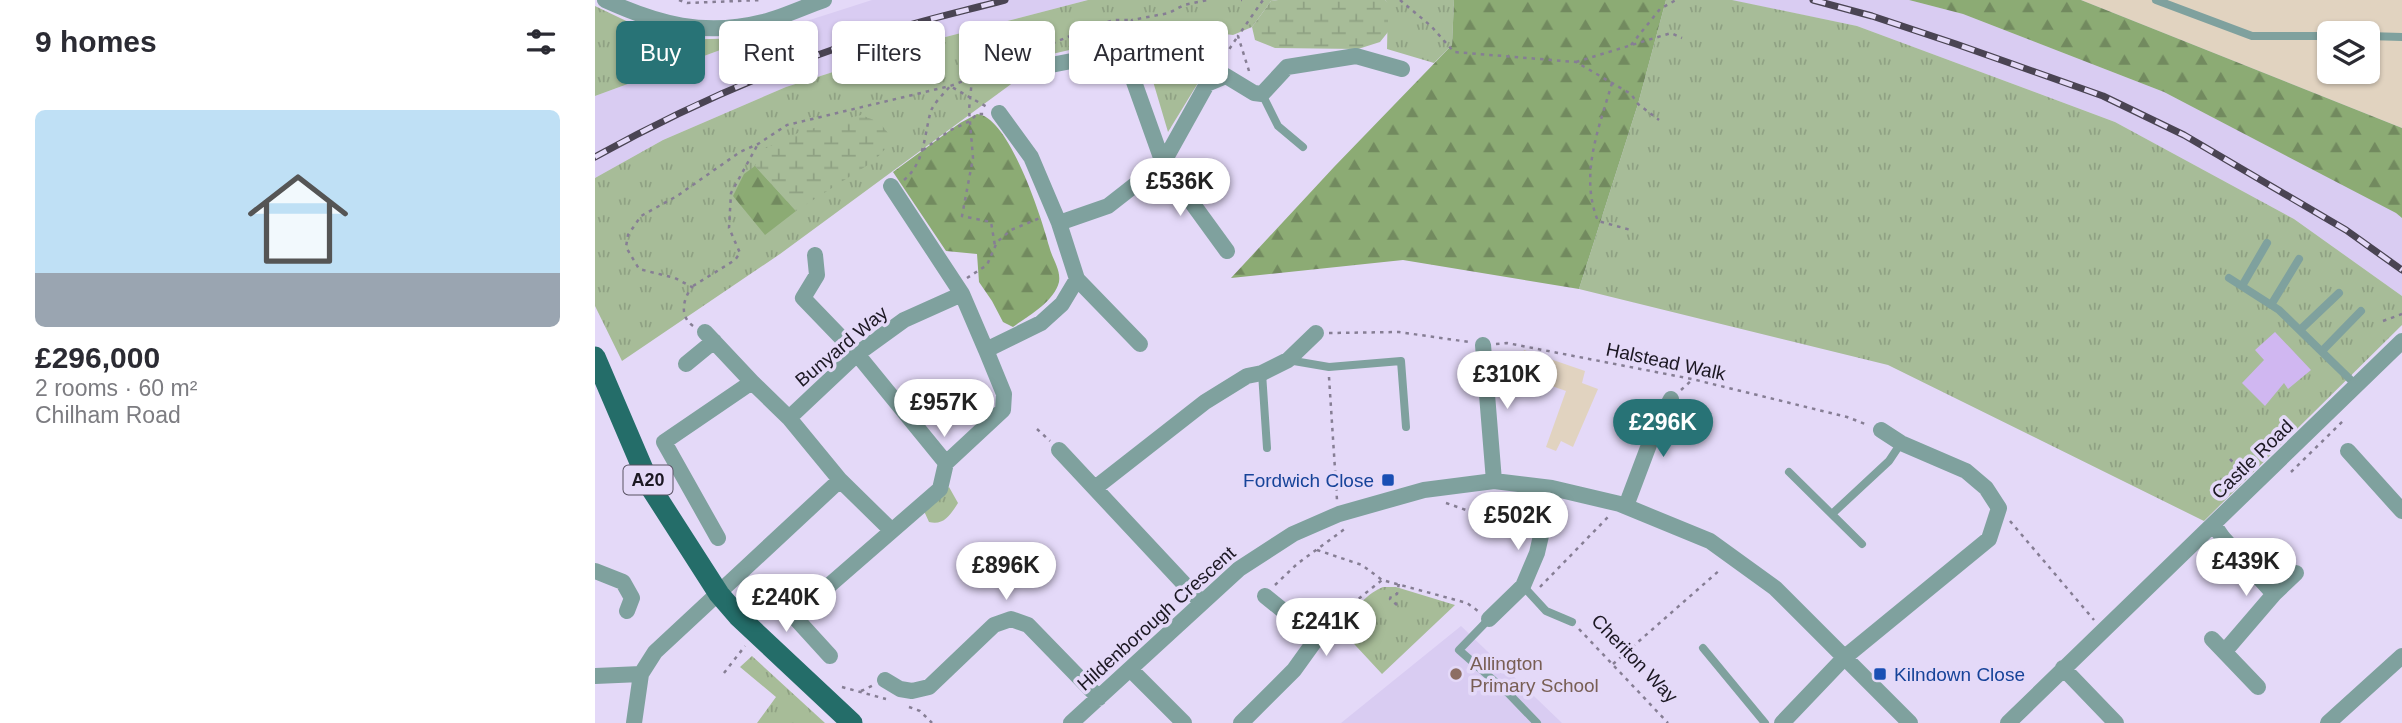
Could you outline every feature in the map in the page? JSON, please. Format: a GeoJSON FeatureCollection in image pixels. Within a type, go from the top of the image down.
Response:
{"type":"FeatureCollection","features":[{"type":"Feature","properties":{"kind":"main road","name":"A20"},"geometry":{"type":"LineString","coordinates":[[595,358],[651,488],[719,594],[738,616],[846,721]]}},
{"type":"Feature","properties":{"kind":"street"},"geometry":{"type":"LineString","coordinates":[[605,0],[676,26],[707,29],[764,22],[824,0]]}},
{"type":"Feature","properties":{"kind":"street"},"geometry":{"type":"LineString","coordinates":[[1228,77],[1258,93],[1287,67],[1356,56],[1402,69]]}},
{"type":"Feature","properties":{"kind":"street"},"geometry":{"type":"LineString","coordinates":[[1135,84],[1163,163],[1227,251]]}},
{"type":"Feature","properties":{"kind":"street"},"geometry":{"type":"LineString","coordinates":[[1056,218],[1108,206],[1163,163],[1207,84]]}},
{"type":"Feature","properties":{"kind":"street"},"geometry":{"type":"LineString","coordinates":[[999,113],[1031,157],[1077,279],[1140,344]]}},
{"type":"Feature","properties":{"kind":"street"},"geometry":{"type":"LineString","coordinates":[[794,616],[940,489],[946,463],[1003,410],[1005,394],[959,289],[892,188]]}},
{"type":"Feature","properties":{"kind":"street"},"geometry":{"type":"LineString","coordinates":[[815,255],[817,275],[803,298],[857,354],[946,463]]}},
{"type":"Feature","properties":{"kind":"street"},"geometry":{"type":"LineString","coordinates":[[986,350],[1041,323],[1062,304],[1077,279]]}},
{"type":"Feature","properties":{"kind":"street","name":"Bunyard Way"},"geometry":{"type":"LineString","coordinates":[[789,418],[857,354],[904,320],[959,289]]}},
{"type":"Feature","properties":{"kind":"street"},"geometry":{"type":"LineString","coordinates":[[1095,488],[1205,402],[1247,376],[1262,373],[1288,360],[1316,333]]}},
{"type":"Feature","properties":{"kind":"street"},"geometry":{"type":"LineString","coordinates":[[686,364],[710,337],[789,418],[840,480],[891,530]]}},
{"type":"Feature","properties":{"kind":"street","name":"Castle Road"},"geometry":{"type":"LineString","coordinates":[[2008,723],[2255,485],[2335,418],[2357,386],[2402,341]]}},
{"type":"Feature","properties":{"kind":"street"},"geometry":{"type":"LineString","coordinates":[[1483,345],[1494,481]]}},
{"type":"Feature","properties":{"kind":"street"},"geometry":{"type":"LineString","coordinates":[[718,538],[664,442],[752,382]]}},
{"type":"Feature","properties":{"kind":"street"},"geometry":{"type":"LineString","coordinates":[[1623,505],[1655,429],[1671,399]]}},
{"type":"Feature","properties":{"kind":"street"},"geometry":{"type":"LineString","coordinates":[[1782,723],[1845,657],[1989,539],[1999,508],[1986,488],[1966,471],[1901,443],[1881,430]]}},
{"type":"Feature","properties":{"kind":"street"},"geometry":{"type":"LineString","coordinates":[[1059,450],[1201,602]]}},
{"type":"Feature","properties":{"kind":"street"},"geometry":{"type":"LineString","coordinates":[[2348,451],[2402,511]]}},
{"type":"Feature","properties":{"kind":"street"},"geometry":{"type":"LineString","coordinates":[[633,723],[641,674],[655,652],[840,480]]}},
{"type":"Feature","properties":{"kind":"street","name":"Hildenborough Crescent"},"geometry":{"type":"LineString","coordinates":[[1072,723],[1201,602],[1272,545],[1293,534],[1343,521],[1416,493],[1494,481],[1552,488],[1623,505],[1710,541],[1775,588],[1910,723]]}},
{"type":"Feature","properties":{"kind":"street"},"geometry":{"type":"LineString","coordinates":[[1489,619],[1527,591],[1552,488]]}},
{"type":"Feature","properties":{"kind":"street"},"geometry":{"type":"LineString","coordinates":[[2214,525],[2274,594]]}},
{"type":"Feature","properties":{"kind":"street"},"geometry":{"type":"LineString","coordinates":[[595,571],[623,582],[632,598],[627,611]]}},
{"type":"Feature","properties":{"kind":"street"},"geometry":{"type":"LineString","coordinates":[[2225,650],[2296,573]]}},
{"type":"Feature","properties":{"kind":"street"},"geometry":{"type":"LineString","coordinates":[[768,588],[831,656]]}},
{"type":"Feature","properties":{"kind":"street"},"geometry":{"type":"LineString","coordinates":[[1241,723],[1294,670],[1317,638],[1265,596]]}},
{"type":"Feature","properties":{"kind":"street"},"geometry":{"type":"LineString","coordinates":[[885,680],[900,689],[922,690],[929,687],[994,625],[1011,619],[1028,625],[1099,698]]}},
{"type":"Feature","properties":{"kind":"street"},"geometry":{"type":"LineString","coordinates":[[2212,639],[2257,687]]}},
{"type":"Feature","properties":{"kind":"street"},"geometry":{"type":"LineString","coordinates":[[2328,723],[2391,660]]}},
{"type":"Feature","properties":{"kind":"street"},"geometry":{"type":"LineString","coordinates":[[1130,668],[1184,723]]}},
{"type":"Feature","properties":{"kind":"street"},"geometry":{"type":"LineString","coordinates":[[2063,668],[2115,722]]}},
{"type":"Feature","properties":{"kind":"street"},"geometry":{"type":"LineString","coordinates":[[595,676],[641,674]]}},
{"type":"Feature","properties":{"kind":"lane"},"geometry":{"type":"LineString","coordinates":[[2156,0],[2252,36],[2317,36]]}},
{"type":"Feature","properties":{"kind":"lane"},"geometry":{"type":"LineString","coordinates":[[2380,36],[2402,37]]}},
{"type":"Feature","properties":{"kind":"lane"},"geometry":{"type":"LineString","coordinates":[[1258,93],[1277,126],[1303,147]]}},
{"type":"Feature","properties":{"kind":"lane"},"geometry":{"type":"LineString","coordinates":[[2242,286],[2267,243]]}},
{"type":"Feature","properties":{"kind":"lane"},"geometry":{"type":"LineString","coordinates":[[2271,305],[2299,259]]}},
{"type":"Feature","properties":{"kind":"lane"},"geometry":{"type":"LineString","coordinates":[[2229,278],[2271,305],[2357,386]]}},
{"type":"Feature","properties":{"kind":"lane"},"geometry":{"type":"LineString","coordinates":[[2300,330],[2339,293]]}},
{"type":"Feature","properties":{"kind":"lane"},"geometry":{"type":"LineString","coordinates":[[2322,351],[2361,310]]}},
{"type":"Feature","properties":{"kind":"lane"},"geometry":{"type":"LineString","coordinates":[[1288,360],[1329,367],[1401,361],[1406,427]]}},
{"type":"Feature","properties":{"kind":"lane"},"geometry":{"type":"LineString","coordinates":[[1262,373],[1266,448]]}},
{"type":"Feature","properties":{"kind":"lane"},"geometry":{"type":"LineString","coordinates":[[1832,514],[1889,461],[1901,443]]}},
{"type":"Feature","properties":{"kind":"lane"},"geometry":{"type":"LineString","coordinates":[[1789,471],[1862,544]]}},
{"type":"Feature","properties":{"kind":"lane"},"geometry":{"type":"LineString","coordinates":[[1527,591],[1546,611],[1572,622]]}},
{"type":"Feature","properties":{"kind":"lane"},"geometry":{"type":"LineString","coordinates":[[1489,619],[1459,650],[1537,723]]}},
{"type":"Feature","properties":{"kind":"lane"},"geometry":{"type":"LineString","coordinates":[[1703,648],[1765,723]]}},
{"type":"Feature","properties":{"kind":"path"},"geometry":{"type":"LineString","coordinates":[[679,0],[687,3],[761,0]]}},
{"type":"Feature","properties":{"kind":"path"},"geometry":{"type":"LineString","coordinates":[[1055,42],[1114,19],[1132,20],[1169,13],[1184,5],[1207,0]]}},
{"type":"Feature","properties":{"kind":"path"},"geometry":{"type":"LineString","coordinates":[[1228,51],[1263,0]]}},
{"type":"Feature","properties":{"kind":"path"},"geometry":{"type":"LineString","coordinates":[[1400,0],[1431,26],[1454,52],[1576,62],[1671,33],[1682,38]]}},
{"type":"Feature","properties":{"kind":"path"},"geometry":{"type":"LineString","coordinates":[[1632,45],[1660,9],[1676,0]]}},
{"type":"Feature","properties":{"kind":"path"},"geometry":{"type":"LineString","coordinates":[[1238,36],[1258,93]]}},
{"type":"Feature","properties":{"kind":"path"},"geometry":{"type":"LineString","coordinates":[[1576,62],[1631,94],[1638,104],[1659,120]]}},
{"type":"Feature","properties":{"kind":"path"},"geometry":{"type":"LineString","coordinates":[[692,287],[675,278],[639,269],[626,247],[628,235],[641,216],[787,125],[959,83]]}},
{"type":"Feature","properties":{"kind":"path"},"geometry":{"type":"LineString","coordinates":[[1612,83],[1590,154],[1592,206],[1598,221],[1631,230]]}},
{"type":"Feature","properties":{"kind":"path"},"geometry":{"type":"LineString","coordinates":[[971,84],[969,97],[973,158],[962,216],[991,222],[995,246]]}},
{"type":"Feature","properties":{"kind":"path"},"geometry":{"type":"LineString","coordinates":[[950,86],[999,113]]}},
{"type":"Feature","properties":{"kind":"path"},"geometry":{"type":"LineString","coordinates":[[892,188],[914,171],[922,151],[930,112],[950,86]]}},
{"type":"Feature","properties":{"kind":"path"},"geometry":{"type":"LineString","coordinates":[[922,151],[977,114],[999,113]]}},
{"type":"Feature","properties":{"kind":"path"},"geometry":{"type":"LineString","coordinates":[[710,337],[689,324],[685,318],[684,300],[692,287],[734,260],[740,253],[729,228],[731,193],[758,144]]}},
{"type":"Feature","properties":{"kind":"path"},"geometry":{"type":"LineString","coordinates":[[959,289],[987,265],[995,246],[1011,230],[1056,218]]}},
{"type":"Feature","properties":{"kind":"path"},"geometry":{"type":"LineString","coordinates":[[2383,321],[2402,314]]}},
{"type":"Feature","properties":{"kind":"path","name":"Halstead Walk"},"geometry":{"type":"LineString","coordinates":[[1316,333],[1399,332],[1483,345],[1507,343],[1692,379],[1847,417],[1881,430]]}},
{"type":"Feature","properties":{"kind":"path"},"geometry":{"type":"LineString","coordinates":[[1265,596],[1297,564],[1317,550],[1343,521],[1329,367]]}},
{"type":"Feature","properties":{"kind":"path"},"geometry":{"type":"LineString","coordinates":[[2230,459],[2255,485]]}},
{"type":"Feature","properties":{"kind":"path"},"geometry":{"type":"LineString","coordinates":[[1416,493],[1542,536]]}},
{"type":"Feature","properties":{"kind":"path"},"geometry":{"type":"LineString","coordinates":[[1527,591],[1623,505]]}},
{"type":"Feature","properties":{"kind":"path"},"geometry":{"type":"LineString","coordinates":[[1999,508],[2104,631]]}},
{"type":"Feature","properties":{"kind":"path"},"geometry":{"type":"LineString","coordinates":[[1317,550],[1361,565],[1382,580],[1467,603],[1489,619]]}},
{"type":"Feature","properties":{"kind":"path"},"geometry":{"type":"LineString","coordinates":[[1613,664],[1733,558]]}},
{"type":"Feature","properties":{"kind":"path"},"geometry":{"type":"LineString","coordinates":[[1317,638],[1335,639],[1357,600],[1382,580]]}},
{"type":"Feature","properties":{"kind":"path"},"geometry":{"type":"LineString","coordinates":[[1397,605],[1390,599],[1397,594],[1399,583]]}},
{"type":"Feature","properties":{"kind":"path","name":"Cheriton Way"},"geometry":{"type":"LineString","coordinates":[[1572,622],[1668,723]]}},
{"type":"Feature","properties":{"kind":"path"},"geometry":{"type":"LineString","coordinates":[[724,674],[756,632]]}},
{"type":"Feature","properties":{"kind":"shaded area"},"geometry":{"type":"Polygon","coordinates":[[[872,0],[1088,0],[1007,21],[959,21],[959,33],[945,37],[945,21],[832,21],[832,72],[818,77],[818,21],[806,21],[872,0]]]}},
{"type":"Feature","properties":{"kind":"shaded area"},"geometry":{"type":"Polygon","coordinates":[[[1730,0],[1909,0],[1963,14],[2164,92],[2397,213],[2402,218],[2402,296],[2294,219],[2115,122],[1857,26],[1730,0]]]}},
{"type":"Feature","properties":{"kind":"shaded area"},"geometry":{"type":"Polygon","coordinates":[[[2081,0],[2402,0],[2402,128],[2081,0]]]}},
{"type":"Feature","properties":{"kind":"shaded area"},"geometry":{"type":"Polygon","coordinates":[[[719,50],[719,84],[795,84],[663,140],[595,178],[595,96],[628,84],[705,84],[705,56],[719,50]]]}},
{"type":"Feature","properties":{"kind":"shaded area"},"geometry":{"type":"Polygon","coordinates":[[[1524,350],[1585,371],[1582,383],[1598,389],[1573,447],[1561,441],[1556,451],[1546,447],[1566,391],[1515,373],[1524,350]]]}},
{"type":"Feature","properties":{"kind":"shaded area","name":"Allington Primary School"},"geometry":{"type":"Polygon","coordinates":[[[1461,626],[1562,723],[1341,723],[1461,626]]]}},
{"type":"Feature","properties":{"kind":"green space"},"geometry":{"type":"Polygon","coordinates":[[[1088,0],[1278,0],[1271,1],[1252,27],[1233,35],[1228,34],[1228,21],[1069,21],[1069,50],[1055,53],[1055,21],[1007,21],[1088,0]]]}},
{"type":"Feature","properties":{"kind":"green space"},"geometry":{"type":"Polygon","coordinates":[[[1385,0],[1454,0],[1452,45],[1434,63],[1387,49],[1388,4],[1385,0]]]}},
{"type":"Feature","properties":{"kind":"green space"},"geometry":{"type":"Polygon","coordinates":[[[1385,0],[1388,3],[1388,32],[1380,42],[1358,49],[1275,48],[1255,40],[1252,27],[1271,1],[1385,0]]]}},
{"type":"Feature","properties":{"kind":"green space"},"geometry":{"type":"Polygon","coordinates":[[[1454,0],[1666,0],[1638,104],[1579,289],[1403,260],[1231,278],[1452,45],[1454,0]]]}},
{"type":"Feature","properties":{"kind":"green space"},"geometry":{"type":"Polygon","coordinates":[[[1666,0],[1732,0],[1857,26],[2115,122],[2294,219],[2402,296],[2402,325],[2204,521],[1888,365],[1579,289],[1638,104],[1666,0]]]}},
{"type":"Feature","properties":{"kind":"green space"},"geometry":{"type":"Polygon","coordinates":[[[1909,0],[2081,0],[2402,128],[2402,218],[2164,92],[1963,14],[1909,0]]]}},
{"type":"Feature","properties":{"kind":"green space"},"geometry":{"type":"Polygon","coordinates":[[[595,6],[626,21],[616,21],[616,84],[628,84],[595,96],[595,6]]]}},
{"type":"Feature","properties":{"kind":"green space"},"geometry":{"type":"Polygon","coordinates":[[[959,33],[959,84],[1011,84],[780,254],[622,361],[595,306],[595,178],[663,140],[786,87],[795,84],[818,84],[818,77],[832,72],[832,84],[945,84],[945,37],[959,33]]]}},
{"type":"Feature","properties":{"kind":"green space"},"geometry":{"type":"Polygon","coordinates":[[[705,39],[719,39],[719,50],[705,56],[705,39]]]}},
{"type":"Feature","properties":{"kind":"green space"},"geometry":{"type":"Polygon","coordinates":[[[1154,84],[1197,84],[1168,132],[1154,84]]]}},
{"type":"Feature","properties":{"kind":"green space"},"geometry":{"type":"Polygon","coordinates":[[[977,114],[989,119],[1012,150],[1032,193],[1059,273],[1059,282],[1052,296],[1013,327],[1003,322],[979,282],[977,254],[946,251],[893,172],[960,123],[977,114]]]}},
{"type":"Feature","properties":{"kind":"green space"},"geometry":{"type":"Polygon","coordinates":[[[861,115],[879,122],[888,133],[887,147],[874,161],[796,211],[755,166],[762,150],[800,132],[861,115]]]}},
{"type":"Feature","properties":{"kind":"green space"},"geometry":{"type":"Polygon","coordinates":[[[755,166],[796,211],[765,235],[733,196],[744,174],[755,166]]]}},
{"type":"Feature","properties":{"kind":"green space"},"geometry":{"type":"Polygon","coordinates":[[[949,487],[958,503],[943,521],[929,522],[924,511],[949,487]]]}},
{"type":"Feature","properties":{"kind":"green space"},"geometry":{"type":"Polygon","coordinates":[[[1383,587],[1396,587],[1455,605],[1382,674],[1343,632],[1359,605],[1383,587]]]}},
{"type":"Feature","properties":{"kind":"green space"},"geometry":{"type":"Polygon","coordinates":[[[752,656],[825,723],[757,723],[776,697],[740,667],[752,656]]]}},
{"type":"Feature","properties":{"kind":"building"},"geometry":{"type":"Polygon","coordinates":[[[2275,332],[2311,370],[2288,389],[2284,383],[2265,406],[2242,383],[2264,360],[2255,350],[2275,332]]]}},
{"type":"Feature","properties":{"kind":"railway"},"geometry":{"type":"LineString","coordinates":[[595,157],[695,106],[799,62],[920,22],[1005,0]]}},
{"type":"Feature","properties":{"kind":"railway"},"geometry":{"type":"LineString","coordinates":[[1813,0],[1872,16],[2103,96],[2184,135],[2346,230],[2402,270]]}},
{"type":"Feature","properties":{"kind":"place","name":"Fordwich Close"},"geometry":{"type":"Point","coordinates":[1388,480]}},
{"type":"Feature","properties":{"kind":"place","name":"Allington Primary School"},"geometry":{"type":"Point","coordinates":[1456,674]}},
{"type":"Feature","properties":{"kind":"place","name":"Kilndown Close"},"geometry":{"type":"Point","coordinates":[1880,674]}}]}
